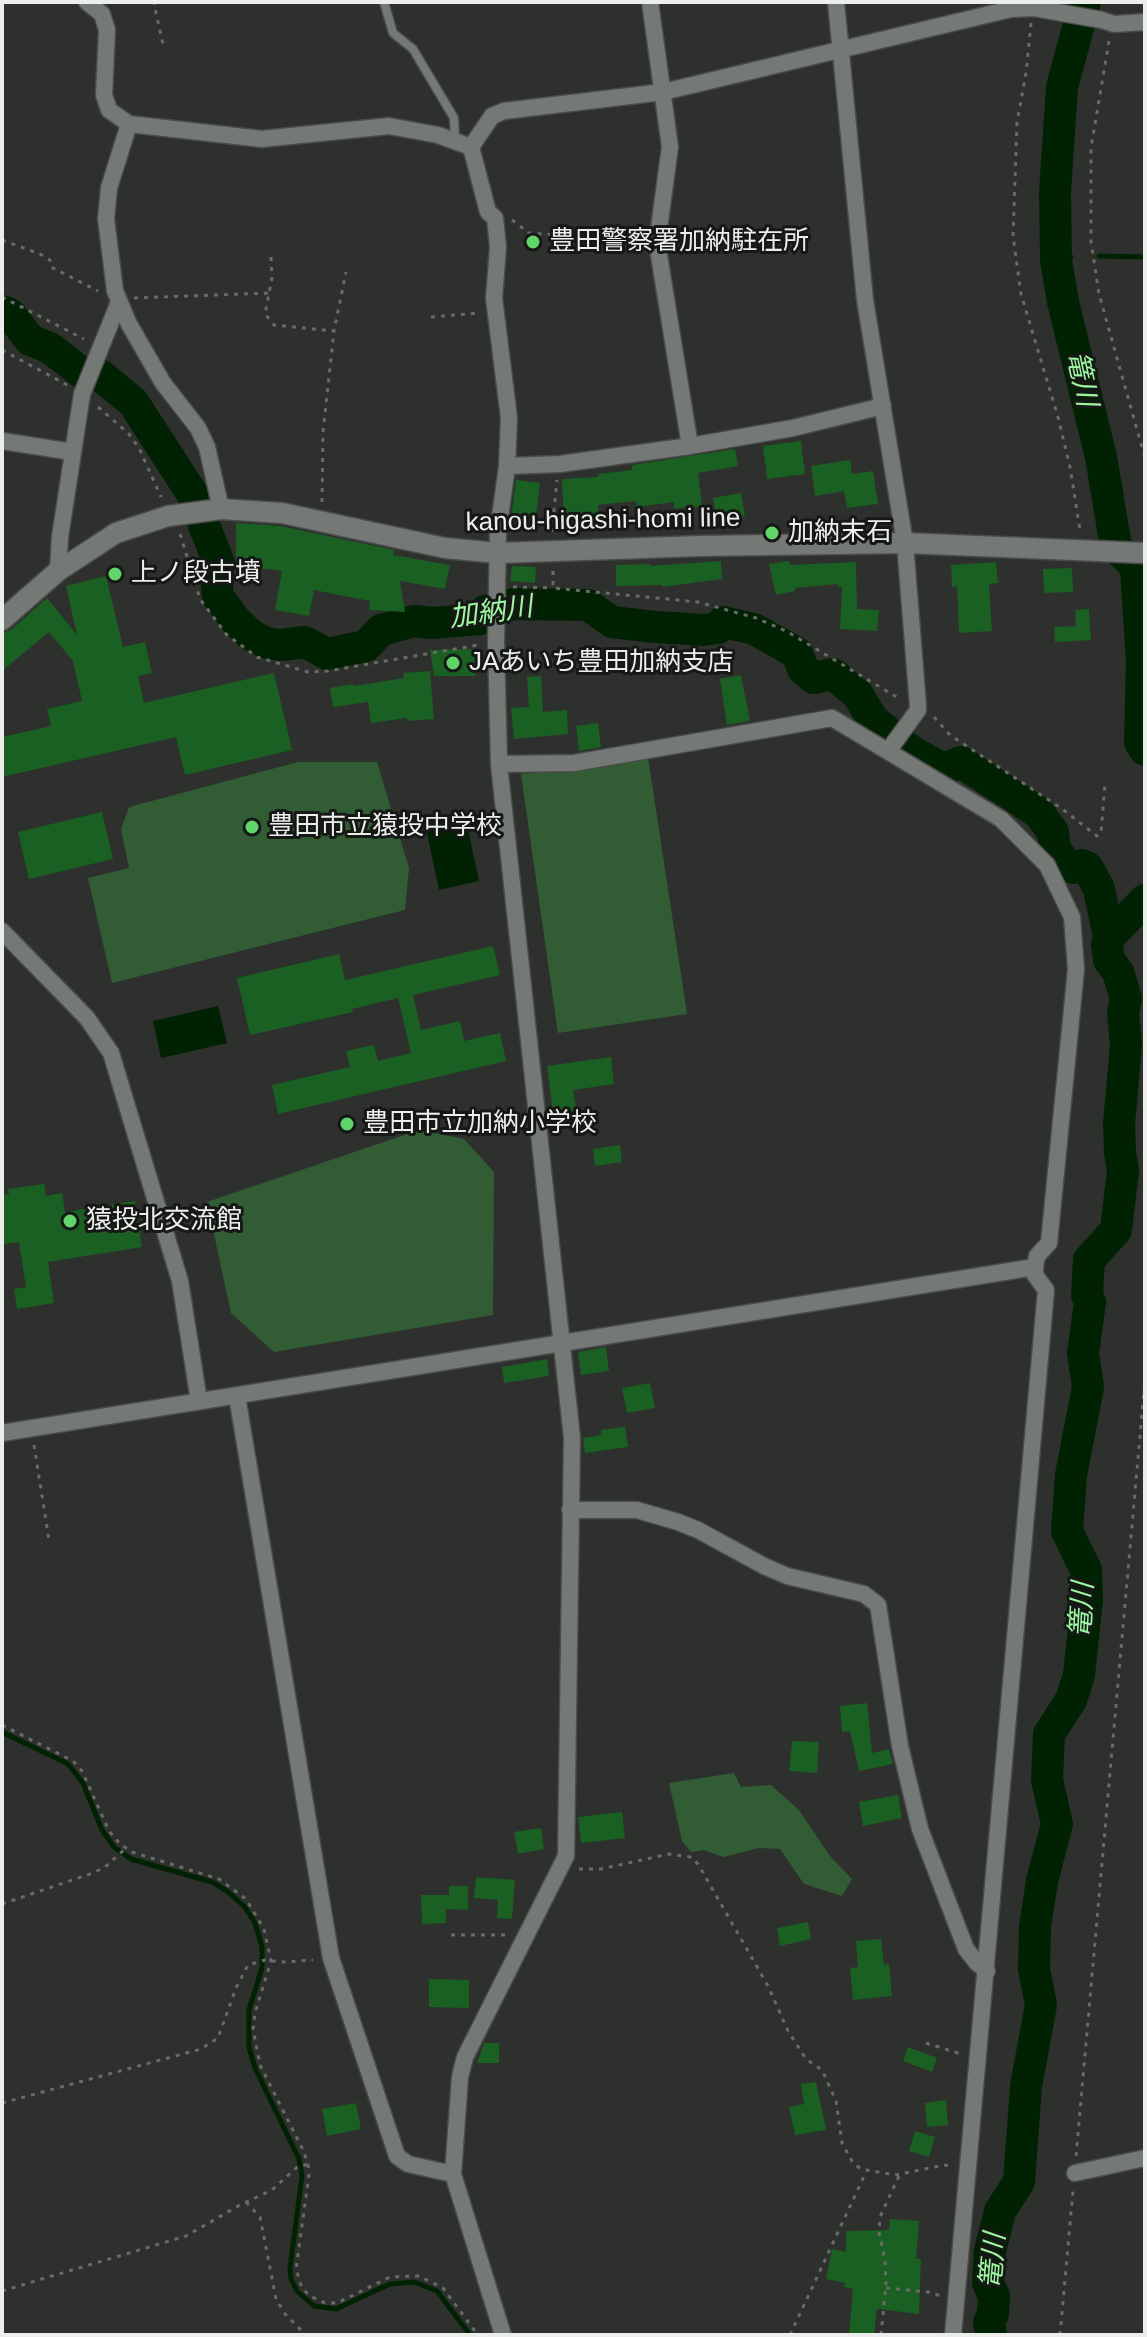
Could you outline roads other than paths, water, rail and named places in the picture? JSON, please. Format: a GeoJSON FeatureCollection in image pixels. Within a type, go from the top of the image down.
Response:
{"type":"FeatureCollection","features":[{"type":"Feature","properties":{"kind":"main road","name":"kanou-higashi-homi line"},"geometry":{"type":"LineString","coordinates":[[2,620],[58,571],[116,533],[171,516],[216,509],[282,513],[445,548],[498,553],[905,543],[1145,553]]}},
{"type":"Feature","properties":{"kind":"street"},"geometry":{"type":"LineString","coordinates":[[87,2],[102,14],[107,30],[104,95],[109,110],[129,124],[262,139],[389,126],[463,144]]}},
{"type":"Feature","properties":{"kind":"street"},"geometry":{"type":"LineString","coordinates":[[650,2],[670,147],[657,243],[690,446]]}},
{"type":"Feature","properties":{"kind":"street"},"geometry":{"type":"LineString","coordinates":[[836,2],[865,300],[905,543],[918,708],[890,748]]}},
{"type":"Feature","properties":{"kind":"street"},"geometry":{"type":"LineString","coordinates":[[463,144],[492,116],[504,111],[663,92],[1011,9],[1039,9],[1108,22],[1145,22]]}},
{"type":"Feature","properties":{"kind":"street"},"geometry":{"type":"LineString","coordinates":[[129,124],[109,188],[106,219],[117,297],[163,383],[198,428],[207,447],[216,509]]}},
{"type":"Feature","properties":{"kind":"street"},"geometry":{"type":"LineString","coordinates":[[463,144],[488,212],[495,218],[498,247],[494,298],[509,418],[507,466],[498,532],[496,642],[499,764],[572,1438],[566,1856],[465,2057],[460,2077],[453,2174],[503,2335]]}},
{"type":"Feature","properties":{"kind":"street"},"geometry":{"type":"LineString","coordinates":[[58,571],[84,389],[117,297]]}},
{"type":"Feature","properties":{"kind":"street"},"geometry":{"type":"LineString","coordinates":[[507,466],[560,464],[690,446],[793,428],[883,406]]}},
{"type":"Feature","properties":{"kind":"street"},"geometry":{"type":"LineString","coordinates":[[2,441],[73,452]]}},
{"type":"Feature","properties":{"kind":"street"},"geometry":{"type":"LineString","coordinates":[[499,764],[574,763],[832,718],[890,748],[1001,819],[1047,865],[1072,917],[1076,969],[1049,1243],[1037,1256],[1035,1267],[1035,1275],[1046,1290],[953,2335]]}},
{"type":"Feature","properties":{"kind":"street"},"geometry":{"type":"LineString","coordinates":[[2,931],[87,1018],[111,1053],[180,1281],[199,1401]]}},
{"type":"Feature","properties":{"kind":"street"},"geometry":{"type":"LineString","coordinates":[[2,1433],[1035,1267]]}},
{"type":"Feature","properties":{"kind":"street"},"geometry":{"type":"LineString","coordinates":[[237,1396],[331,1958],[397,2156],[408,2164],[453,2174]]}},
{"type":"Feature","properties":{"kind":"street"},"geometry":{"type":"LineString","coordinates":[[570,1510],[637,1510],[678,1522],[775,1571],[864,1594],[878,1605],[900,1746],[920,1829],[966,1949],[987,1971]]}},
{"type":"Feature","properties":{"kind":"street"},"geometry":{"type":"LineString","coordinates":[[1075,2173],[1145,2158]]}},
{"type":"Feature","properties":{"kind":"lane"},"geometry":{"type":"LineString","coordinates":[[384,2],[393,33],[413,49],[454,118],[463,144]]}},
{"type":"Feature","properties":{"kind":"waterway","name":"篭川"},"geometry":{"type":"LineString","coordinates":[[1085,2],[1062,87],[1055,192],[1056,260],[1063,302],[1101,457],[1116,547],[1136,571],[1142,661],[1140,742],[1145,750]]}},
{"type":"Feature","properties":{"kind":"waterway"},"geometry":{"type":"LineString","coordinates":[[1099,256],[1145,257]]}},
{"type":"Feature","properties":{"kind":"waterway"},"geometry":{"type":"LineString","coordinates":[[1056,260],[1071,257]]}},
{"type":"Feature","properties":{"kind":"waterway","name":"加納川"},"geometry":{"type":"LineString","coordinates":[[2,311],[10,314],[30,340],[50,348],[82,373],[100,375],[133,402],[191,492],[219,563],[216,577],[218,597],[236,621],[251,635],[266,643],[305,642],[327,654],[366,646],[381,630],[414,621],[432,623],[480,619],[485,611],[514,604],[588,605],[612,622],[655,627],[704,630],[718,628],[723,622],[754,629],[797,653],[803,669],[814,678],[833,674],[858,695],[873,720],[911,751],[943,769],[961,762],[1039,813],[1053,832],[1055,849],[1067,865],[1088,868],[1099,889],[1109,937],[1109,960],[1118,972],[1126,998],[1123,1013],[1126,1045],[1119,1123],[1123,1170],[1116,1230],[1089,1260],[1087,1295],[1090,1302],[1083,1353],[1088,1387],[1071,1475],[1067,1531],[1086,1570],[1087,1599],[1079,1675],[1071,1700],[1049,1734],[1047,1780],[1057,1824],[1042,1881],[1035,1927],[1034,1969],[1041,2005],[1026,2086],[1019,2182],[1000,2211],[990,2251],[988,2283],[994,2296],[993,2314],[989,2322],[991,2335]]}},
{"type":"Feature","properties":{"kind":"waterway","name":"篭川"},"geometry":{"type":"LineString","coordinates":[[1109,937],[1145,900]]}},
{"type":"Feature","properties":{"kind":"waterway"},"geometry":{"type":"LineString","coordinates":[[2,1732],[68,1764],[83,1783],[102,1830],[114,1847],[131,1859],[212,1882],[244,1906],[255,1923],[262,1947],[262,1968],[249,2010],[249,2047],[255,2068],[299,2159],[302,2176],[290,2268],[297,2291],[314,2306],[336,2309],[390,2284],[414,2282],[437,2291],[470,2335]]}},
{"type":"Feature","properties":{"kind":"place","name":"豊田警察署加納駐在所"},"geometry":{"type":"Point","coordinates":[533,242]}},
{"type":"Feature","properties":{"kind":"place","name":"加納末石"},"geometry":{"type":"Point","coordinates":[772,533]}},
{"type":"Feature","properties":{"kind":"place","name":"上ノ段古墳"},"geometry":{"type":"Point","coordinates":[115,574]}},
{"type":"Feature","properties":{"kind":"place","name":"JAあいち豊田加納支店"},"geometry":{"type":"Point","coordinates":[453,663]}},
{"type":"Feature","properties":{"kind":"place","name":"豊田市立猿投中学校"},"geometry":{"type":"Point","coordinates":[252,827]}},
{"type":"Feature","properties":{"kind":"place","name":"豊田市立加納小学校"},"geometry":{"type":"Point","coordinates":[347,1124]}},
{"type":"Feature","properties":{"kind":"place","name":"猿投北交流館"},"geometry":{"type":"Point","coordinates":[70,1221]}}]}
